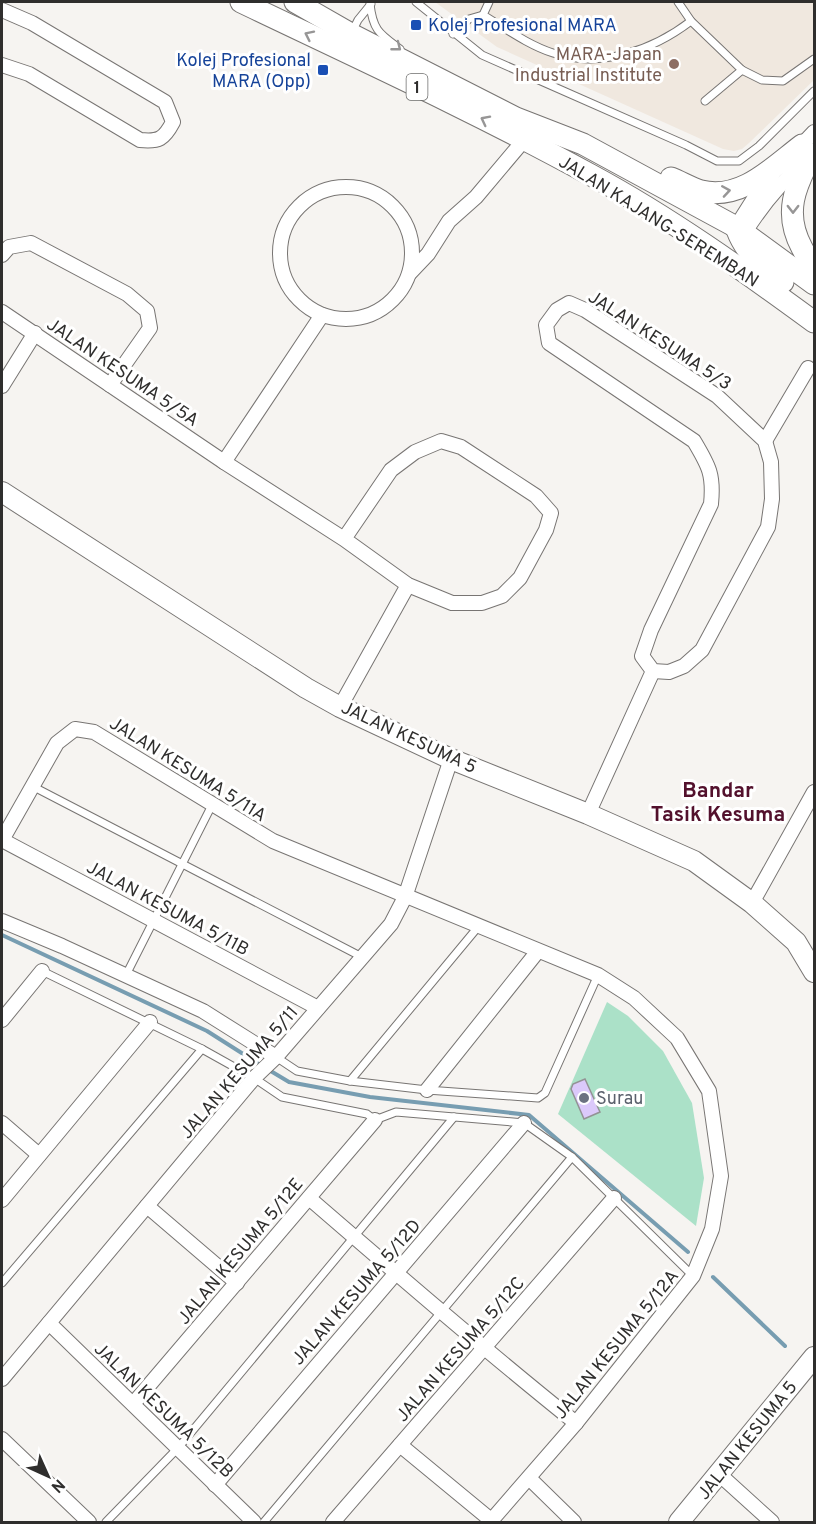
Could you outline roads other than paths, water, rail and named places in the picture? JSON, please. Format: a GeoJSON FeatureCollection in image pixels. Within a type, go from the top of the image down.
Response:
{"type":"FeatureCollection","features":[{"type":"Feature","properties":{"kind":"main road","name":"JALAN KAJANG-SEREMBAN"},"geometry":{"type":"LineString","coordinates":[[241,2],[593,176],[725,257],[814,322]]}},
{"type":"Feature","properties":{"kind":"main road","name":"JALAN KAJANG-SEREMBAN"},"geometry":{"type":"LineString","coordinates":[[295,2],[351,34],[516,118],[583,144],[740,231],[814,284]]}},
{"type":"Feature","properties":{"kind":"main road"},"geometry":{"type":"LineString","coordinates":[[516,118],[532,117],[580,132],[642,165],[701,190],[726,194],[754,182],[811,150]]}},
{"type":"Feature","properties":{"kind":"main road"},"geometry":{"type":"LineString","coordinates":[[811,150],[791,204],[795,236],[814,268]]}},
{"type":"Feature","properties":{"kind":"main road"},"geometry":{"type":"LineString","coordinates":[[593,176],[637,190],[706,228],[724,234],[740,231],[744,248],[755,260],[814,306]]}},
{"type":"Feature","properties":{"kind":"street"},"geometry":{"type":"LineString","coordinates":[[2,9],[32,23],[165,102],[173,122],[166,135],[153,141],[140,140],[28,74],[2,65]]}},
{"type":"Feature","properties":{"kind":"street"},"geometry":{"type":"LineString","coordinates":[[409,274],[429,254],[449,221],[476,196],[524,140]]}},
{"type":"Feature","properties":{"kind":"street"},"geometry":{"type":"LineString","coordinates":[[740,231],[755,197],[775,172],[811,150]]}},
{"type":"Feature","properties":{"kind":"street"},"geometry":{"type":"LineString","coordinates":[[343,186],[366,189],[386,199],[400,214],[410,233],[413,254],[409,274],[399,293],[383,308],[364,316],[343,319],[322,315],[303,303],[289,286],[281,265],[281,242],[288,221],[302,203],[321,191],[343,186]]}},
{"type":"Feature","properties":{"kind":"street"},"geometry":{"type":"LineString","coordinates":[[2,255],[9,247],[31,243],[127,294],[147,311],[150,328],[110,385]]}},
{"type":"Feature","properties":{"kind":"street","name":"JALAN KESUMA 5/3"},"geometry":{"type":"LineString","coordinates":[[653,671],[642,656],[651,630],[711,504],[713,484],[706,461],[694,441],[549,343],[546,325],[557,310],[569,303],[585,310],[717,396],[765,441]]}},
{"type":"Feature","properties":{"kind":"street","name":"JALAN KESUMA 5/5A"},"geometry":{"type":"LineString","coordinates":[[2,312],[224,462],[344,539]]}},
{"type":"Feature","properties":{"kind":"street"},"geometry":{"type":"LineString","coordinates":[[224,462],[322,315]]}},
{"type":"Feature","properties":{"kind":"street"},"geometry":{"type":"LineString","coordinates":[[2,386],[35,333]]}},
{"type":"Feature","properties":{"kind":"street"},"geometry":{"type":"LineString","coordinates":[[588,814],[653,671],[669,672],[684,666],[702,650],[768,527],[772,499],[771,462],[765,441],[808,368]]}},
{"type":"Feature","properties":{"kind":"street"},"geometry":{"type":"LineString","coordinates":[[441,441],[461,447],[536,496],[550,513],[546,530],[520,578],[502,596],[482,603],[452,603],[408,585],[344,539],[391,470],[416,452],[441,441]]}},
{"type":"Feature","properties":{"kind":"street","name":"JALAN KESUMA 5"},"geometry":{"type":"LineString","coordinates":[[2,492],[306,688],[451,759],[588,814],[694,861],[752,903],[796,942],[814,972]]}},
{"type":"Feature","properties":{"kind":"street"},"geometry":{"type":"LineString","coordinates":[[340,706],[408,585]]}},
{"type":"Feature","properties":{"kind":"street","name":"JALAN KESUMA 5/11A"},"geometry":{"type":"LineString","coordinates":[[2,840],[57,743],[75,729],[94,732],[273,842],[405,897]]}},
{"type":"Feature","properties":{"kind":"street","name":"JALAN KESUMA 5/11"},"geometry":{"type":"LineString","coordinates":[[2,1379],[147,1206],[391,924],[405,897],[451,759]]}},
{"type":"Feature","properties":{"kind":"street"},"geometry":{"type":"LineString","coordinates":[[752,903],[814,792]]}},
{"type":"Feature","properties":{"kind":"street","name":"JALAN KESUMA 5/11B"},"geometry":{"type":"LineString","coordinates":[[2,840],[318,1008]]}},
{"type":"Feature","properties":{"kind":"street","name":"JALAN KESUMA 5/12A"},"geometry":{"type":"LineString","coordinates":[[405,897],[598,975],[634,998],[677,1038],[709,1091],[721,1176],[712,1229],[693,1276],[576,1423],[491,1522]]}},
{"type":"Feature","properties":{"kind":"street"},"geometry":{"type":"LineString","coordinates":[[2,921],[203,1011],[265,1068]]}},
{"type":"Feature","properties":{"kind":"street"},"geometry":{"type":"LineString","coordinates":[[427,1090],[538,951]]}},
{"type":"Feature","properties":{"kind":"street"},"geometry":{"type":"LineString","coordinates":[[2,1020],[42,971]]}},
{"type":"Feature","properties":{"kind":"street"},"geometry":{"type":"LineString","coordinates":[[2,1200],[150,1022]]}},
{"type":"Feature","properties":{"kind":"street","name":"JALAN KESUMA 5/12E"},"geometry":{"type":"LineString","coordinates":[[133,1404],[375,1120]]}},
{"type":"Feature","properties":{"kind":"street"},"geometry":{"type":"LineString","coordinates":[[2,1123],[39,1155]]}},
{"type":"Feature","properties":{"kind":"street","name":"JALAN KESUMA 5/12D"},"geometry":{"type":"LineString","coordinates":[[215,1485],[524,1123]]}},
{"type":"Feature","properties":{"kind":"street"},"geometry":{"type":"LineString","coordinates":[[309,1198],[484,1349],[576,1423]]}},
{"type":"Feature","properties":{"kind":"street","name":"JALAN KESUMA 5/12C"},"geometry":{"type":"LineString","coordinates":[[333,1522],[614,1198]]}},
{"type":"Feature","properties":{"kind":"street"},"geometry":{"type":"LineString","coordinates":[[147,1206],[237,1282]]}},
{"type":"Feature","properties":{"kind":"street","name":"JALAN KESUMA 5/12B"},"geometry":{"type":"LineString","coordinates":[[49,1323],[254,1522]]}},
{"type":"Feature","properties":{"kind":"street","name":"JALAN KESUMA 5"},"geometry":{"type":"LineString","coordinates":[[679,1522],[812,1366]]}},
{"type":"Feature","properties":{"kind":"street"},"geometry":{"type":"LineString","coordinates":[[2,1439],[88,1522]]}},
{"type":"Feature","properties":{"kind":"street"},"geometry":{"type":"LineString","coordinates":[[400,1445],[491,1522]]}},
{"type":"Feature","properties":{"kind":"street"},"geometry":{"type":"LineString","coordinates":[[719,1474],[772,1522]]}},
{"type":"Feature","properties":{"kind":"street"},"geometry":{"type":"LineString","coordinates":[[529,1478],[574,1522]]}},
{"type":"Feature","properties":{"kind":"lane"},"geometry":{"type":"LineString","coordinates":[[416,2],[482,56],[686,145],[717,161],[739,161],[759,146],[814,91]]}},
{"type":"Feature","properties":{"kind":"lane"},"geometry":{"type":"LineString","coordinates":[[483,15],[489,2]]}},
{"type":"Feature","properties":{"kind":"lane"},"geometry":{"type":"LineString","coordinates":[[678,2],[691,21],[742,70],[762,80],[783,81],[814,59]]}},
{"type":"Feature","properties":{"kind":"lane"},"geometry":{"type":"LineString","coordinates":[[351,34],[371,3]]}},
{"type":"Feature","properties":{"kind":"lane"},"geometry":{"type":"LineString","coordinates":[[371,3],[372,22],[382,34],[440,79]]}},
{"type":"Feature","properties":{"kind":"lane"},"geometry":{"type":"LineString","coordinates":[[453,34],[469,18],[483,15],[551,52],[577,59],[606,58],[640,50],[671,36],[691,21]]}},
{"type":"Feature","properties":{"kind":"lane"},"geometry":{"type":"LineString","coordinates":[[705,101],[742,70]]}},
{"type":"Feature","properties":{"kind":"lane"},"geometry":{"type":"LineString","coordinates":[[725,84],[729,92]]}},
{"type":"Feature","properties":{"kind":"lane"},"geometry":{"type":"LineString","coordinates":[[708,85],[718,90]]}},
{"type":"Feature","properties":{"kind":"lane"},"geometry":{"type":"LineString","coordinates":[[32,786],[362,957]]}},
{"type":"Feature","properties":{"kind":"lane"},"geometry":{"type":"LineString","coordinates":[[126,975],[212,805]]}},
{"type":"Feature","properties":{"kind":"lane"},"geometry":{"type":"LineString","coordinates":[[350,1081],[478,927]]}},
{"type":"Feature","properties":{"kind":"lane"},"geometry":{"type":"LineString","coordinates":[[42,971],[202,1049],[265,1068],[427,1090],[538,1098],[545,1093],[598,975]]}},
{"type":"Feature","properties":{"kind":"lane"},"geometry":{"type":"LineString","coordinates":[[2,1283],[202,1049]]}},
{"type":"Feature","properties":{"kind":"lane"},"geometry":{"type":"LineString","coordinates":[[265,1068],[282,1097],[367,1114],[375,1120],[396,1112],[524,1123],[572,1157],[693,1276]]}},
{"type":"Feature","properties":{"kind":"lane"},"geometry":{"type":"LineString","coordinates":[[106,1522],[178,1448],[454,1117]]}},
{"type":"Feature","properties":{"kind":"lane"},"geometry":{"type":"LineString","coordinates":[[264,1522],[572,1157]]}},
{"type":"Feature","properties":{"kind":"waterway"},"geometry":{"type":"LineString","coordinates":[[2,935],[207,1031],[262,1066]]}},
{"type":"Feature","properties":{"kind":"waterway"},"geometry":{"type":"LineString","coordinates":[[269,1070],[289,1082],[370,1097],[529,1115],[688,1252]]}},
{"type":"Feature","properties":{"kind":"waterway"},"geometry":{"type":"LineString","coordinates":[[713,1277],[785,1346]]}},
{"type":"Feature","properties":{"kind":"place","name":"Kolej Profesional MARA"},"geometry":{"type":"Point","coordinates":[416,25]}},
{"type":"Feature","properties":{"kind":"place","name":"MARA-Japan Industrial Institute"},"geometry":{"type":"Point","coordinates":[674,64]}},
{"type":"Feature","properties":{"kind":"place","name":"Kolej Profesional MARA (Opp)"},"geometry":{"type":"Point","coordinates":[323,70]}},
{"type":"Feature","properties":{"kind":"place","name":"Surau"},"geometry":{"type":"Point","coordinates":[584,1098]}},
{"type":"Feature","properties":{"kind":"district","name":"Bandar Tasik Kesuma"},"geometry":{"type":"Point","coordinates":[718,802]}}]}
